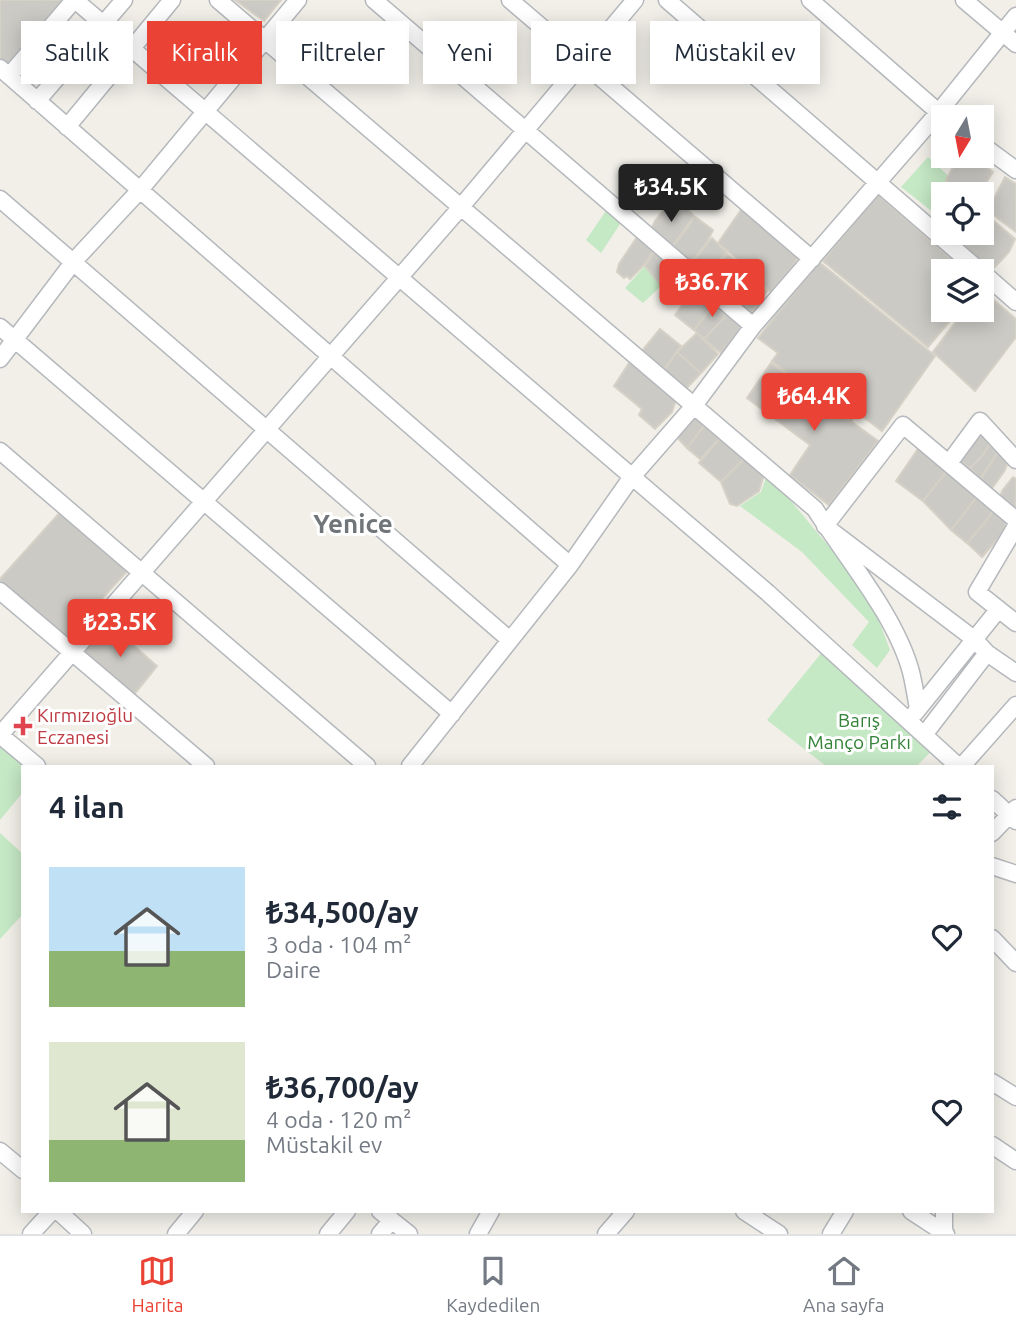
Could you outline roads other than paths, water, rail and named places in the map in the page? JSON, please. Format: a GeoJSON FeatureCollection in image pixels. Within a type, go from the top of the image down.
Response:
{"type":"FeatureCollection","features":[{"type":"Feature","properties":{"kind":"street"},"geometry":{"type":"LineString","coordinates":[[98,21],[74,0],[4,72],[570,565]]}},
{"type":"Feature","properties":{"kind":"street"},"geometry":{"type":"LineString","coordinates":[[106,21],[124,0]]}},
{"type":"Feature","properties":{"kind":"street"},"geometry":{"type":"LineString","coordinates":[[133,47],[172,0]]}},
{"type":"Feature","properties":{"kind":"street"},"geometry":{"type":"LineString","coordinates":[[218,0],[815,509],[892,627],[911,670],[914,715],[924,735],[959,765]]}},
{"type":"Feature","properties":{"kind":"street"},"geometry":{"type":"LineString","coordinates":[[0,359],[74,261],[140,190],[298,0]]}},
{"type":"Feature","properties":{"kind":"street"},"geometry":{"type":"LineString","coordinates":[[374,0],[753,326]]}},
{"type":"Feature","properties":{"kind":"street"},"geometry":{"type":"LineString","coordinates":[[510,0],[535,21]]}},
{"type":"Feature","properties":{"kind":"street"},"geometry":{"type":"LineString","coordinates":[[617,21],[635,0]]}},
{"type":"Feature","properties":{"kind":"street"},"geometry":{"type":"LineString","coordinates":[[667,0],[966,259]]}},
{"type":"Feature","properties":{"kind":"street"},"geometry":{"type":"LineString","coordinates":[[810,0],[931,106]]}},
{"type":"Feature","properties":{"kind":"street"},"geometry":{"type":"LineString","coordinates":[[964,0],[1016,44]]}},
{"type":"Feature","properties":{"kind":"street"},"geometry":{"type":"LineString","coordinates":[[949,105],[1016,16]]}},
{"type":"Feature","properties":{"kind":"street"},"geometry":{"type":"LineString","coordinates":[[133,51],[631,478],[914,715]]}},
{"type":"Feature","properties":{"kind":"street"},"geometry":{"type":"LineString","coordinates":[[37,101],[52,84]]}},
{"type":"Feature","properties":{"kind":"street"},"geometry":{"type":"LineString","coordinates":[[67,127],[102,84]]}},
{"type":"Feature","properties":{"kind":"street"},"geometry":{"type":"LineString","coordinates":[[36,765],[0,735],[460,208],[564,84]]}},
{"type":"Feature","properties":{"kind":"street"},"geometry":{"type":"LineString","coordinates":[[609,84],[811,258]]}},
{"type":"Feature","properties":{"kind":"street"},"geometry":{"type":"LineString","coordinates":[[411,765],[570,565],[631,478],[694,407],[753,326],[877,183],[931,126]]}},
{"type":"Feature","properties":{"kind":"street"},"geometry":{"type":"LineString","coordinates":[[994,154],[1016,170]]}},
{"type":"Feature","properties":{"kind":"street"},"geometry":{"type":"LineString","coordinates":[[0,199],[510,640]]}},
{"type":"Feature","properties":{"kind":"street"},"geometry":{"type":"LineString","coordinates":[[994,283],[1016,302]]}},
{"type":"Feature","properties":{"kind":"street"},"geometry":{"type":"LineString","coordinates":[[0,327],[452,714]]}},
{"type":"Feature","properties":{"kind":"street"},"geometry":{"type":"LineString","coordinates":[[948,463],[980,421],[1016,460]]}},
{"type":"Feature","properties":{"kind":"street"},"geometry":{"type":"LineString","coordinates":[[825,526],[903,425],[1016,520]]}},
{"type":"Feature","properties":{"kind":"street"},"geometry":{"type":"LineString","coordinates":[[0,451],[366,765]]}},
{"type":"Feature","properties":{"kind":"street"},"geometry":{"type":"LineString","coordinates":[[825,526],[1016,673]]}},
{"type":"Feature","properties":{"kind":"street"},"geometry":{"type":"LineString","coordinates":[[1016,526],[976,592],[1016,623]]}},
{"type":"Feature","properties":{"kind":"street"},"geometry":{"type":"LineString","coordinates":[[0,592],[205,765]]}},
{"type":"Feature","properties":{"kind":"street"},"geometry":{"type":"LineString","coordinates":[[914,715],[999,610]]}},
{"type":"Feature","properties":{"kind":"street"},"geometry":{"type":"LineString","coordinates":[[924,735],[987,653]]}},
{"type":"Feature","properties":{"kind":"street"},"geometry":{"type":"LineString","coordinates":[[961,765],[1016,705]]}},
{"type":"Feature","properties":{"kind":"street"},"geometry":{"type":"LineString","coordinates":[[934,765],[944,754]]}},
{"type":"Feature","properties":{"kind":"street"},"geometry":{"type":"LineString","coordinates":[[994,800],[1014,815],[994,831]]}},
{"type":"Feature","properties":{"kind":"street"},"geometry":{"type":"LineString","coordinates":[[994,867],[1016,874]]}},
{"type":"Feature","properties":{"kind":"street"},"geometry":{"type":"LineString","coordinates":[[994,940],[1016,963]]}},
{"type":"Feature","properties":{"kind":"street"},"geometry":{"type":"LineString","coordinates":[[994,1083],[1016,1097]]}},
{"type":"Feature","properties":{"kind":"street"},"geometry":{"type":"LineString","coordinates":[[994,1146],[1016,1161]]}},
{"type":"Feature","properties":{"kind":"street"},"geometry":{"type":"LineString","coordinates":[[0,1151],[21,1168]]}},
{"type":"Feature","properties":{"kind":"street"},"geometry":{"type":"LineString","coordinates":[[31,1234],[50,1213]]}},
{"type":"Feature","properties":{"kind":"street"},"geometry":{"type":"LineString","coordinates":[[60,1213],[83,1234]]}},
{"type":"Feature","properties":{"kind":"street"},"geometry":{"type":"LineString","coordinates":[[176,1234],[193,1213]]}},
{"type":"Feature","properties":{"kind":"street"},"geometry":{"type":"LineString","coordinates":[[328,1234],[344,1213]]}},
{"type":"Feature","properties":{"kind":"street"},"geometry":{"type":"LineString","coordinates":[[478,1234],[490,1213]]}},
{"type":"Feature","properties":{"kind":"street"},"geometry":{"type":"LineString","coordinates":[[606,1234],[624,1213]]}},
{"type":"Feature","properties":{"kind":"street"},"geometry":{"type":"LineString","coordinates":[[747,1213],[779,1234]]}},
{"type":"Feature","properties":{"kind":"street"},"geometry":{"type":"LineString","coordinates":[[831,1234],[844,1213]]}},
{"type":"Feature","properties":{"kind":"street"},"geometry":{"type":"LineString","coordinates":[[914,1213],[944,1233]]}},
{"type":"Feature","properties":{"kind":"street"},"geometry":{"type":"LineString","coordinates":[[944,1213],[944,1233]]}},
{"type":"Feature","properties":{"kind":"street"},"geometry":{"type":"LineString","coordinates":[[380,1234],[384,1214],[409,1234]]}},
{"type":"Feature","properties":{"kind":"place","name":"Kırmızıoğlu Eczanesi"},"geometry":{"type":"Point","coordinates":[23,726]}},
{"type":"Feature","properties":{"kind":"district","name":"Yenice"},"geometry":{"type":"Point","coordinates":[353,524]}},
{"type":"Feature","properties":{"kind":"park label","name":"Barış Manço Parkı"},"geometry":{"type":"Point","coordinates":[859,731]}}]}
